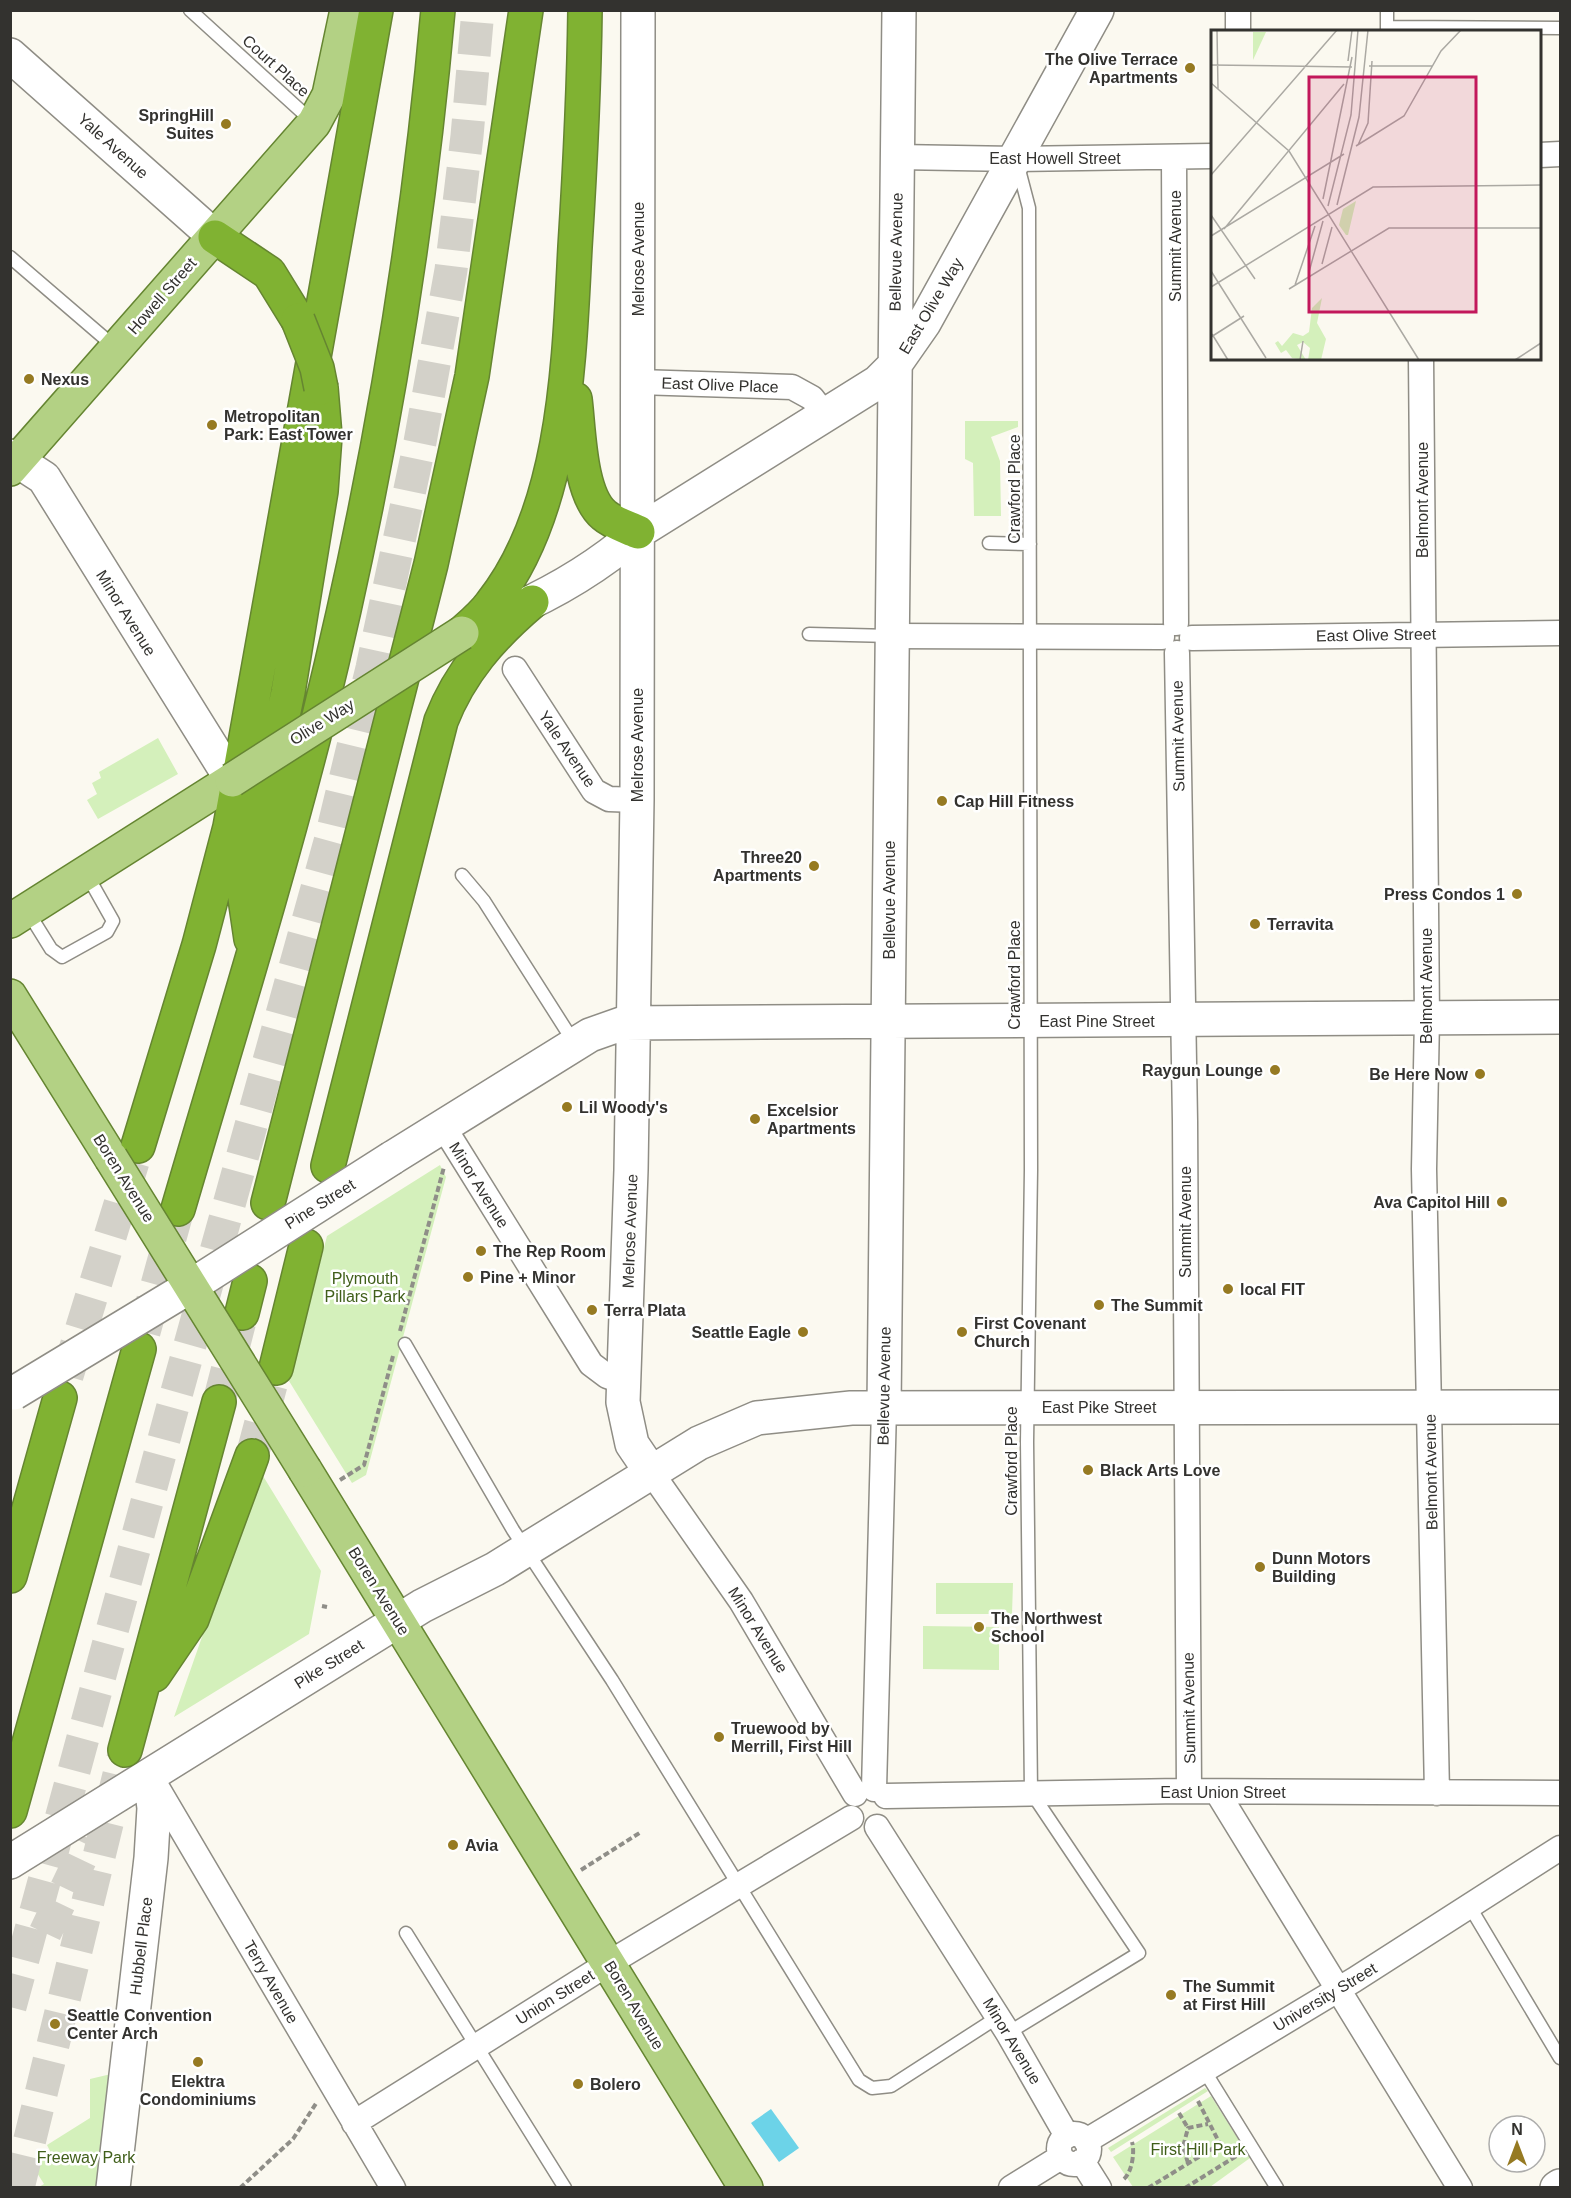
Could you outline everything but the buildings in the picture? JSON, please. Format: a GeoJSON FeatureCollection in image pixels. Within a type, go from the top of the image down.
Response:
{"type":"FeatureCollection","features":[{"type":"Feature","properties":{"kind":"highway"},"geometry":{"type":"LineString","coordinates":[[138,1146],[200,945],[230,827],[376,10]]}},
{"type":"Feature","properties":{"kind":"highway"},"geometry":{"type":"LineString","coordinates":[[268,1203],[431,564],[472,376],[526,10]]}},
{"type":"Feature","properties":{"kind":"highway"},"geometry":{"type":"LineString","coordinates":[[462,633],[491,605],[510,575],[535,522],[559,436],[569,354],[580,166],[585,10]]}},
{"type":"Feature","properties":{"kind":"highway"},"geometry":{"type":"LineString","coordinates":[[178,1209],[305,769],[358,542],[413,227],[438,12]]}},
{"type":"Feature","properties":{"kind":"highway"},"geometry":{"type":"LineString","coordinates":[[215,237],[269,273],[298,320],[317,368],[325,420],[321,491],[288,692],[245,898],[253,955]]}},
{"type":"Feature","properties":{"kind":"highway"},"geometry":{"type":"LineString","coordinates":[[569,354],[583,459],[592,502],[604,516],[638,532]]}},
{"type":"Feature","properties":{"kind":"highway"},"geometry":{"type":"LineString","coordinates":[[328,1166],[441,721],[454,690],[473,662],[498,632],[532,603]]}},
{"type":"Feature","properties":{"kind":"highway"},"geometry":{"type":"LineString","coordinates":[[276,1368],[306,1246]]}},
{"type":"Feature","properties":{"kind":"highway"},"geometry":{"type":"LineString","coordinates":[[242,1313],[250,1281]]}},
{"type":"Feature","properties":{"kind":"highway"},"geometry":{"type":"LineString","coordinates":[[10,1811],[139,1349]]}},
{"type":"Feature","properties":{"kind":"highway"},"geometry":{"type":"LineString","coordinates":[[10,1576],[60,1398]]}},
{"type":"Feature","properties":{"kind":"highway"},"geometry":{"type":"LineString","coordinates":[[125,1750],[219,1402]]}},
{"type":"Feature","properties":{"kind":"highway"},"geometry":{"type":"LineString","coordinates":[[139,1696],[192,1619],[252,1456]]}},
{"type":"Feature","properties":{"kind":"highway"},"geometry":{"type":"LineString","coordinates":[[10,1752],[40,1701]]}},
{"type":"Feature","properties":{"kind":"main road","name":"Howell Street"},"geometry":{"type":"LineString","coordinates":[[13,462],[314,123],[329,95],[347,10]]}},
{"type":"Feature","properties":{"kind":"main road","name":"Melrose Avenue"},"geometry":{"type":"LineString","coordinates":[[638,10],[637,800],[634,1022],[623,1402],[629,1436],[651,1472]]}},
{"type":"Feature","properties":{"kind":"main road","name":"Bellevue Avenue"},"geometry":{"type":"LineString","coordinates":[[884,1408],[899,10]]}},
{"type":"Feature","properties":{"kind":"main road","name":"East Olive Way"},"geometry":{"type":"LineString","coordinates":[[638,532],[868,390],[894,366],[924,323],[1097,10]]}},
{"type":"Feature","properties":{"kind":"main road","name":"Yale Avenue"},"geometry":{"type":"LineString","coordinates":[[10,55],[215,237]]}},
{"type":"Feature","properties":{"kind":"main road","name":"Minor Avenue"},"geometry":{"type":"LineString","coordinates":[[13,462],[46,481],[232,780]]}},
{"type":"Feature","properties":{"kind":"main road","name":"Olive Way"},"geometry":{"type":"LineString","coordinates":[[19,916],[462,633],[532,603],[603,562],[638,532]]}},
{"type":"Feature","properties":{"kind":"main road","name":"Boren Avenue"},"geometry":{"type":"LineString","coordinates":[[10,996],[746,2187]]}},
{"type":"Feature","properties":{"kind":"main road","name":"East Pine Street"},"geometry":{"type":"LineString","coordinates":[[634,1022],[888,1023],[1560,1017]]}},
{"type":"Feature","properties":{"kind":"main road","name":"Pine Street"},"geometry":{"type":"LineString","coordinates":[[12,1394],[191,1286],[575,1044],[607,1028],[634,1022]]}},
{"type":"Feature","properties":{"kind":"main road","name":"East Pike Street"},"geometry":{"type":"LineString","coordinates":[[651,1472],[719,1432],[757,1418],[851,1408],[1560,1407]]}},
{"type":"Feature","properties":{"kind":"main road","name":"Pike Street"},"geometry":{"type":"LineString","coordinates":[[10,1862],[398,1622],[526,1549],[651,1472]]}},
{"type":"Feature","properties":{"kind":"main road","name":"Hubbell Place"},"geometry":{"type":"LineString","coordinates":[[113,2187],[152,1849],[154,1808],[150,1776]]}},
{"type":"Feature","properties":{"kind":"street"},"geometry":{"type":"LineString","coordinates":[[1238,10],[1238,30]]}},
{"type":"Feature","properties":{"kind":"street"},"geometry":{"type":"LineString","coordinates":[[1541,155],[1560,154]]}},
{"type":"Feature","properties":{"kind":"street","name":"East Howell Street"},"geometry":{"type":"LineString","coordinates":[[897,157],[1016,159],[1211,156]]}},
{"type":"Feature","properties":{"kind":"street","name":"Summit Avenue"},"geometry":{"type":"LineString","coordinates":[[1174,157],[1190,1791]]}},
{"type":"Feature","properties":{"kind":"street","name":"Belmont Avenue"},"geometry":{"type":"LineString","coordinates":[[1421,360],[1427,1018],[1424,1169],[1437,1793]]}},
{"type":"Feature","properties":{"kind":"street","name":"East Olive Place"},"geometry":{"type":"LineString","coordinates":[[638,382],[792,387],[812,398],[826,416]]}},
{"type":"Feature","properties":{"kind":"street","name":"East Olive Street"},"geometry":{"type":"LineString","coordinates":[[891,636],[1177,638],[1560,633]]}},
{"type":"Feature","properties":{"kind":"street","name":"Yale Avenue"},"geometry":{"type":"LineString","coordinates":[[515,669],[594,791],[609,798],[637,800]]}},
{"type":"Feature","properties":{"kind":"street","name":"Minor Avenue"},"geometry":{"type":"LineString","coordinates":[[442,1126],[591,1364],[607,1376],[624,1382]]}},
{"type":"Feature","properties":{"kind":"street","name":"Bellevue Avenue"},"geometry":{"type":"LineString","coordinates":[[872,1793],[884,1408]]}},
{"type":"Feature","properties":{"kind":"street","name":"Minor Avenue"},"geometry":{"type":"LineString","coordinates":[[651,1472],[872,1793]]}},
{"type":"Feature","properties":{"kind":"street","name":"Terry Avenue"},"geometry":{"type":"LineString","coordinates":[[150,1776],[393,2187]]}},
{"type":"Feature","properties":{"kind":"street","name":"East Union Street"},"geometry":{"type":"LineString","coordinates":[[872,1793],[1190,1791],[1560,1793]]}},
{"type":"Feature","properties":{"kind":"street"},"geometry":{"type":"LineString","coordinates":[[1217,1792],[1460,2187]]}},
{"type":"Feature","properties":{"kind":"street"},"geometry":{"type":"LineString","coordinates":[[872,1793],[889,1804],[889,1816],[877,1827],[864,1828],[851,1818],[850,1803],[872,1793]]}},
{"type":"Feature","properties":{"kind":"street","name":"Union Street"},"geometry":{"type":"LineString","coordinates":[[354,2123],[609,1963],[851,1818]]}},
{"type":"Feature","properties":{"kind":"street","name":"Minor Avenue"},"geometry":{"type":"LineString","coordinates":[[877,1827],[1003,2025],[1074,2149],[1099,2187]]}},
{"type":"Feature","properties":{"kind":"street","name":"University Street"},"geometry":{"type":"LineString","coordinates":[[1011,2187],[1337,1990],[1560,1848]]}},
{"type":"Feature","properties":{"kind":"lane","name":"Court Place"},"geometry":{"type":"LineString","coordinates":[[190,10],[314,123]]}},
{"type":"Feature","properties":{"kind":"lane"},"geometry":{"type":"LineString","coordinates":[[1388,10],[1388,29],[1560,28]]}},
{"type":"Feature","properties":{"kind":"lane","name":"Crawford Place"},"geometry":{"type":"LineString","coordinates":[[1016,159],[1029,208],[1031,636],[1027,1407],[1031,1792]]}},
{"type":"Feature","properties":{"kind":"lane"},"geometry":{"type":"LineString","coordinates":[[10,257],[116,348]]}},
{"type":"Feature","properties":{"kind":"lane"},"geometry":{"type":"LineString","coordinates":[[989,543],[1030,544]]}},
{"type":"Feature","properties":{"kind":"lane"},"geometry":{"type":"LineString","coordinates":[[809,634],[891,636]]}},
{"type":"Feature","properties":{"kind":"lane"},"geometry":{"type":"LineString","coordinates":[[19,916],[51,949],[62,957],[107,932],[113,921],[86,874]]}},
{"type":"Feature","properties":{"kind":"lane"},"geometry":{"type":"LineString","coordinates":[[462,875],[484,902],[575,1044]]}},
{"type":"Feature","properties":{"kind":"lane"},"geometry":{"type":"LineString","coordinates":[[405,1344],[526,1549],[612,1680],[856,2077],[867,2086],[881,2089],[891,2086],[1139,1953],[1031,1792]]}},
{"type":"Feature","properties":{"kind":"lane"},"geometry":{"type":"LineString","coordinates":[[1470,1907],[1560,2058]]}},
{"type":"Feature","properties":{"kind":"lane"},"geometry":{"type":"LineString","coordinates":[[406,1933],[565,2187]]}},
{"type":"Feature","properties":{"kind":"lane"},"geometry":{"type":"LineString","coordinates":[[1204,2070],[1277,2187]]}},
{"type":"Feature","properties":{"kind":"path"},"geometry":{"type":"LineString","coordinates":[[578,1872],[641,1832]]}},
{"type":"Feature","properties":{"kind":"path"},"geometry":{"type":"LineString","coordinates":[[240,2187],[292,2139],[321,2097]]}},
{"type":"Feature","properties":{"kind":"path"},"geometry":{"type":"LineString","coordinates":[[1198,2101],[1209,2118],[1208,2124],[1220,2144],[1227,2147],[1234,2157]]}},
{"type":"Feature","properties":{"kind":"path"},"geometry":{"type":"LineString","coordinates":[[1179,2113],[1188,2128],[1184,2147],[1188,2163]]}},
{"type":"Feature","properties":{"kind":"path"},"geometry":{"type":"LineString","coordinates":[[1188,2128],[1208,2124]]}},
{"type":"Feature","properties":{"kind":"path"},"geometry":{"type":"LineString","coordinates":[[1124,2179],[1129,2174],[1134,2149],[1132,2142]]}},
{"type":"Feature","properties":{"kind":"path"},"geometry":{"type":"LineString","coordinates":[[1148,2187],[1220,2144]]}},
{"type":"Feature","properties":{"kind":"path"},"geometry":{"type":"LineString","coordinates":[[1185,2187],[1251,2146]]}},
{"type":"Feature","properties":{"kind":"green space"},"geometry":{"type":"Polygon","coordinates":[[[965,421],[1018,421],[1018,427],[991,437],[1000,461],[1001,516],[974,516],[973,463],[965,459],[965,421]]]}},
{"type":"Feature","properties":{"kind":"green space"},"geometry":{"type":"Polygon","coordinates":[[[158,738],[178,774],[98,819],[87,800],[97,794],[92,783],[101,778],[99,772],[158,738]]]}},
{"type":"Feature","properties":{"kind":"green space","name":"Plymouth Pillars Park"},"geometry":{"type":"Polygon","coordinates":[[[440,1165],[446,1177],[366,1475],[352,1483],[289,1381],[327,1236],[440,1165]]]}},
{"type":"Feature","properties":{"kind":"green space"},"geometry":{"type":"Polygon","coordinates":[[[260,1471],[321,1571],[309,1634],[174,1717],[260,1471]]]}},
{"type":"Feature","properties":{"kind":"green space"},"geometry":{"type":"Polygon","coordinates":[[[936,1583],[1013,1583],[1012,1614],[936,1614],[936,1583]]]}},
{"type":"Feature","properties":{"kind":"green space"},"geometry":{"type":"Polygon","coordinates":[[[923,1626],[999,1627],[999,1670],[923,1669],[923,1626]]]}},
{"type":"Feature","properties":{"kind":"green space","name":"Freeway Park"},"geometry":{"type":"Polygon","coordinates":[[[128,2070],[113,2187],[39,2187],[44,2184],[32,2165],[51,2153],[47,2145],[90,2118],[90,2079],[128,2070]]]}},
{"type":"Feature","properties":{"kind":"green space"},"geometry":{"type":"Polygon","coordinates":[[[1205,2088],[1208,2091],[1111,2152],[1108,2148],[1205,2088]]]}},
{"type":"Feature","properties":{"kind":"green space","name":"First Hill Park"},"geometry":{"type":"Polygon","coordinates":[[[1211,2096],[1250,2158],[1210,2187],[1133,2187],[1113,2157],[1211,2096]]]}},
{"type":"Feature","properties":{"kind":"water"},"geometry":{"type":"Polygon","coordinates":[[[771,2109],[799,2148],[779,2162],[751,2123],[771,2109]]]}},
{"type":"Feature","properties":{"kind":"tunnel"},"geometry":{"type":"LineString","coordinates":[[10,2007],[173,1406],[331,838],[372,668],[420,442],[451,270],[467,136],[478,10]]}},
{"type":"Feature","properties":{"kind":"tunnel"},"geometry":{"type":"LineString","coordinates":[[67,1376],[133,1162]]}},
{"type":"Feature","properties":{"kind":"tunnel"},"geometry":{"type":"LineString","coordinates":[[144,1332],[178,1209]]}},
{"type":"Feature","properties":{"kind":"tunnel"},"geometry":{"type":"LineString","coordinates":[[219,1402],[242,1313]]}},
{"type":"Feature","properties":{"kind":"tunnel"},"geometry":{"type":"LineString","coordinates":[[252,1456],[271,1385]]}},
{"type":"Feature","properties":{"kind":"tunnel"},"geometry":{"type":"LineString","coordinates":[[18,2188],[125,1750]]}},
{"type":"Feature","properties":{"kind":"tunnel"},"geometry":{"type":"LineString","coordinates":[[45,1933],[90,1839]]}},
{"type":"Feature","properties":{"kind":"place","name":"The Olive Terrace Apartments"},"geometry":{"type":"Point","coordinates":[1190,68]}},
{"type":"Feature","properties":{"kind":"place","name":"SpringHill Suites"},"geometry":{"type":"Point","coordinates":[226,124]}},
{"type":"Feature","properties":{"kind":"place","name":"Nexus"},"geometry":{"type":"Point","coordinates":[29,379]}},
{"type":"Feature","properties":{"kind":"place","name":"Metropolitan Park: East Tower"},"geometry":{"type":"Point","coordinates":[212,425]}},
{"type":"Feature","properties":{"kind":"place","name":"Cap Hill Fitness"},"geometry":{"type":"Point","coordinates":[942,801]}},
{"type":"Feature","properties":{"kind":"place","name":"Three20 Apartments"},"geometry":{"type":"Point","coordinates":[814,866]}},
{"type":"Feature","properties":{"kind":"place","name":"Press Condos 1"},"geometry":{"type":"Point","coordinates":[1517,894]}},
{"type":"Feature","properties":{"kind":"place","name":"Terravita"},"geometry":{"type":"Point","coordinates":[1255,924]}},
{"type":"Feature","properties":{"kind":"place","name":"Raygun Lounge"},"geometry":{"type":"Point","coordinates":[1275,1070]}},
{"type":"Feature","properties":{"kind":"place","name":"Be Here Now"},"geometry":{"type":"Point","coordinates":[1480,1074]}},
{"type":"Feature","properties":{"kind":"place","name":"Lil Woody's"},"geometry":{"type":"Point","coordinates":[567,1107]}},
{"type":"Feature","properties":{"kind":"place","name":"Excelsior Apartments"},"geometry":{"type":"Point","coordinates":[755,1119]}},
{"type":"Feature","properties":{"kind":"place","name":"Ava Capitol Hill"},"geometry":{"type":"Point","coordinates":[1502,1202]}},
{"type":"Feature","properties":{"kind":"place","name":"The Rep Room"},"geometry":{"type":"Point","coordinates":[481,1251]}},
{"type":"Feature","properties":{"kind":"place","name":"Pine + Minor"},"geometry":{"type":"Point","coordinates":[468,1277]}},
{"type":"Feature","properties":{"kind":"place","name":"local FIT"},"geometry":{"type":"Point","coordinates":[1228,1289]}},
{"type":"Feature","properties":{"kind":"place","name":"The Summit"},"geometry":{"type":"Point","coordinates":[1099,1305]}},
{"type":"Feature","properties":{"kind":"place","name":"Terra Plata"},"geometry":{"type":"Point","coordinates":[592,1310]}},
{"type":"Feature","properties":{"kind":"place","name":"Seattle Eagle"},"geometry":{"type":"Point","coordinates":[803,1332]}},
{"type":"Feature","properties":{"kind":"place","name":"First Covenant Church"},"geometry":{"type":"Point","coordinates":[962,1332]}},
{"type":"Feature","properties":{"kind":"place","name":"Black Arts Love"},"geometry":{"type":"Point","coordinates":[1088,1470]}},
{"type":"Feature","properties":{"kind":"place","name":"Dunn Motors Building"},"geometry":{"type":"Point","coordinates":[1260,1567]}},
{"type":"Feature","properties":{"kind":"place","name":"The Northwest School"},"geometry":{"type":"Point","coordinates":[979,1627]}},
{"type":"Feature","properties":{"kind":"place","name":"Truewood by Merrill, First Hill"},"geometry":{"type":"Point","coordinates":[719,1737]}},
{"type":"Feature","properties":{"kind":"place","name":"Avia"},"geometry":{"type":"Point","coordinates":[453,1845]}},
{"type":"Feature","properties":{"kind":"place","name":"The Summit at First Hill"},"geometry":{"type":"Point","coordinates":[1171,1995]}},
{"type":"Feature","properties":{"kind":"place","name":"Seattle Convention Center Arch"},"geometry":{"type":"Point","coordinates":[55,2024]}},
{"type":"Feature","properties":{"kind":"place","name":"Elektra Condominiums"},"geometry":{"type":"Point","coordinates":[198,2062]}},
{"type":"Feature","properties":{"kind":"place","name":"Bolero"},"geometry":{"type":"Point","coordinates":[578,2084]}}]}
